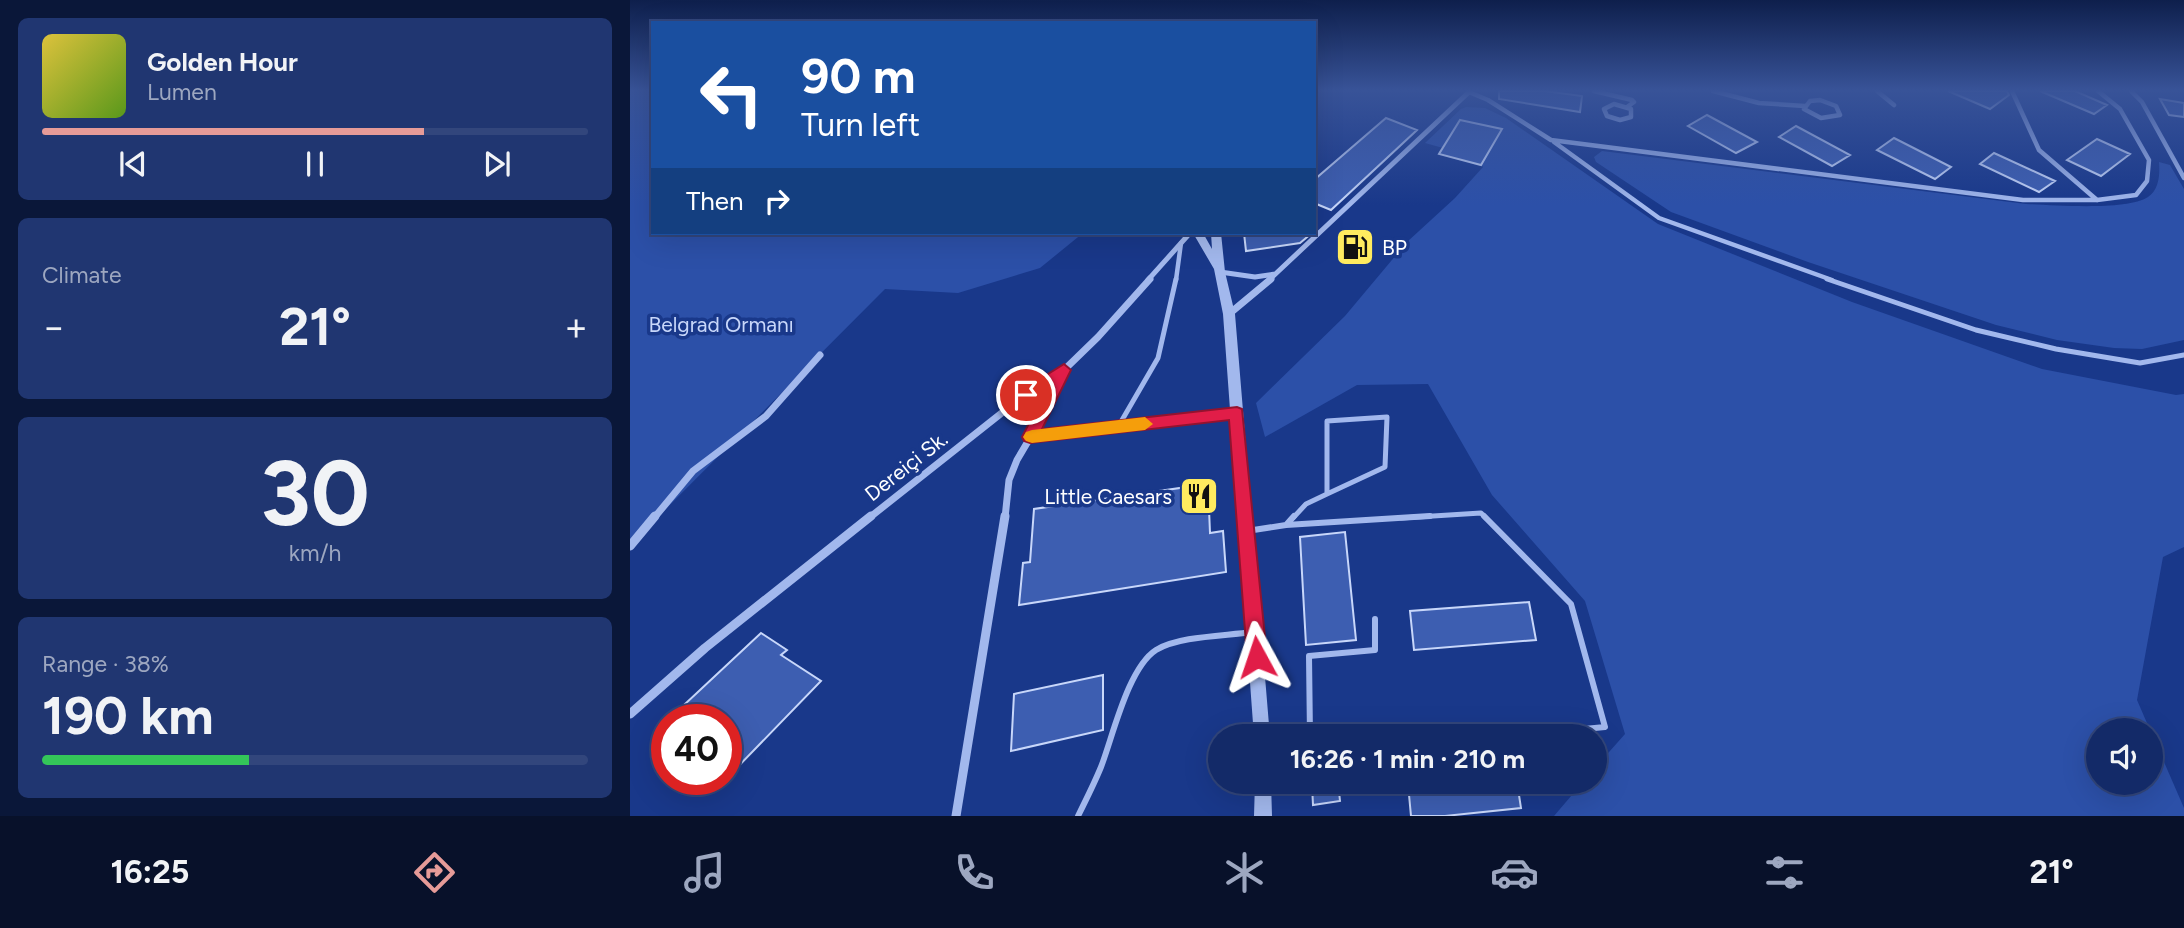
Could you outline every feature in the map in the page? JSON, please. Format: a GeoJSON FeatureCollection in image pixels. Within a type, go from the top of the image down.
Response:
{"type":"FeatureCollection","features":[{"type":"Feature","properties":{"kind":"street"},"geometry":{"type":"LineString","coordinates":[[1229,314],[1276,274],[1430,129]]}},
{"type":"Feature","properties":{"kind":"street","name":"Dereiçi Sk."},"geometry":{"type":"LineString","coordinates":[[630,714],[705,648],[1008,408],[1064,370],[1098,337],[1188,235]]}},
{"type":"Feature","properties":{"kind":"street"},"geometry":{"type":"LineString","coordinates":[[1199,235],[1220,272]]}},
{"type":"Feature","properties":{"kind":"street"},"geometry":{"type":"LineString","coordinates":[[1216,235],[1220,272],[1229,314],[1261,724]]}},
{"type":"Feature","properties":{"kind":"street"},"geometry":{"type":"LineString","coordinates":[[1220,272],[1255,277],[1276,274]]}},
{"type":"Feature","properties":{"kind":"street"},"geometry":{"type":"LineString","coordinates":[[630,546],[693,471],[766,416],[820,355]]}},
{"type":"Feature","properties":{"kind":"street"},"geometry":{"type":"LineString","coordinates":[[956,816],[1004,528],[1009,480],[1064,370]]}},
{"type":"Feature","properties":{"kind":"street"},"geometry":{"type":"LineString","coordinates":[[1030,437],[1237,413]]}},
{"type":"Feature","properties":{"kind":"street"},"geometry":{"type":"LineString","coordinates":[[1263,794],[1263,816]]}},
{"type":"Feature","properties":{"kind":"lane"},"geometry":{"type":"LineString","coordinates":[[1534,129],[1659,218],[1842,285],[1976,330],[2056,349],[2140,363],[2184,355]]}},
{"type":"Feature","properties":{"kind":"lane"},"geometry":{"type":"LineString","coordinates":[[2029,129],[2039,150],[2098,200]]}},
{"type":"Feature","properties":{"kind":"lane"},"geometry":{"type":"LineString","coordinates":[[1551,140],[2023,200],[2098,200],[2136,195],[2147,181],[2149,160],[2131,129]]}},
{"type":"Feature","properties":{"kind":"lane"},"geometry":{"type":"LineString","coordinates":[[2157,129],[2184,178]]}},
{"type":"Feature","properties":{"kind":"lane"},"geometry":{"type":"LineString","coordinates":[[1118,427],[1158,358],[1174,294],[1181,243]]}},
{"type":"Feature","properties":{"kind":"lane"},"geometry":{"type":"LineString","coordinates":[[1286,525],[1306,504],[1327,495],[1385,467],[1387,417],[1327,421],[1327,495]]}},
{"type":"Feature","properties":{"kind":"lane"},"geometry":{"type":"LineString","coordinates":[[1246,531],[1286,525],[1481,513],[1571,604],[1604,724]]}},
{"type":"Feature","properties":{"kind":"lane"},"geometry":{"type":"LineString","coordinates":[[1310,724],[1309,656],[1375,650],[1375,619]]}},
{"type":"Feature","properties":{"kind":"lane"},"geometry":{"type":"LineString","coordinates":[[1079,816],[1102,764],[1126,696],[1154,650],[1255,632]]}},
{"type":"Feature","properties":{"kind":"green space","name":"Belgrad Ormanı"},"geometry":{"type":"Polygon","coordinates":[[[630,129],[651,129],[651,235],[1081,235],[1040,268],[958,293],[885,289],[630,545],[630,129]]]}},
{"type":"Feature","properties":{"kind":"green space"},"geometry":{"type":"Polygon","coordinates":[[[1440,129],[1454,129],[1443,148],[1425,143],[1440,129]]]}},
{"type":"Feature","properties":{"kind":"green space"},"geometry":{"type":"Polygon","coordinates":[[[1501,129],[1522,129],[1658,224],[1852,302],[2042,369],[2176,395],[2184,394],[2184,547],[2163,557],[2137,700],[2145,718],[2086,718],[2086,795],[2163,795],[2163,760],[2184,808],[2184,816],[1554,816],[1573,794],[1607,794],[1607,754],[1625,734],[1585,601],[1492,495],[1428,384],[1357,385],[1265,437],[1256,403],[1345,316],[1407,242],[1455,198],[1483,167],[1481,165],[1501,129]]]}},
{"type":"Feature","properties":{"kind":"green space"},"geometry":{"type":"Polygon","coordinates":[[[1602,151],[2026,204],[2071,206],[2107,206],[2148,197],[2157,186],[2159,162],[2170,165],[2184,189],[2184,340],[2142,349],[2114,348],[2057,340],[1996,325],[1808,262],[1671,212],[1596,162],[1594,157],[1602,151]]]}},
{"type":"Feature","properties":{"kind":"building"},"geometry":{"type":"Polygon","coordinates":[[[1373,129],[1417,130],[1331,210],[1316,204],[1316,178],[1373,129]]]}},
{"type":"Feature","properties":{"kind":"building"},"geometry":{"type":"Polygon","coordinates":[[[1454,129],[1502,129],[1481,165],[1439,154],[1454,129]]]}},
{"type":"Feature","properties":{"kind":"building"},"geometry":{"type":"Polygon","coordinates":[[[1693,129],[1733,129],[1757,142],[1736,153],[1693,129]]]}},
{"type":"Feature","properties":{"kind":"building"},"geometry":{"type":"Polygon","coordinates":[[[1791,129],[1802,129],[1850,155],[1832,166],[1779,137],[1791,129]]]}},
{"type":"Feature","properties":{"kind":"building"},"geometry":{"type":"Polygon","coordinates":[[[1894,138],[1951,167],[1935,179],[1877,150],[1894,138]]]}},
{"type":"Feature","properties":{"kind":"building"},"geometry":{"type":"Polygon","coordinates":[[[2097,139],[2130,154],[2101,176],[2067,160],[2097,139]]]}},
{"type":"Feature","properties":{"kind":"building"},"geometry":{"type":"Polygon","coordinates":[[[1994,153],[2055,181],[2039,192],[1980,164],[1994,153]]]}},
{"type":"Feature","properties":{"kind":"building"},"geometry":{"type":"Polygon","coordinates":[[[1244,235],[1310,235],[1300,243],[1246,251],[1244,235]]]}},
{"type":"Feature","properties":{"kind":"building"},"geometry":{"type":"Polygon","coordinates":[[[1208,484],[1210,533],[1223,531],[1226,572],[1019,605],[1023,563],[1030,562],[1034,509],[1208,484]]]}},
{"type":"Feature","properties":{"kind":"building"},"geometry":{"type":"Polygon","coordinates":[[[1345,532],[1356,640],[1306,645],[1300,537],[1345,532]]]}},
{"type":"Feature","properties":{"kind":"building"},"geometry":{"type":"Polygon","coordinates":[[[1529,602],[1536,640],[1414,650],[1410,611],[1529,602]]]}},
{"type":"Feature","properties":{"kind":"building"},"geometry":{"type":"Polygon","coordinates":[[[761,633],[787,650],[781,655],[821,681],[742,762],[742,704],[685,704],[761,633]]]}},
{"type":"Feature","properties":{"kind":"building"},"geometry":{"type":"Polygon","coordinates":[[[1103,675],[1103,730],[1011,751],[1014,694],[1103,675]]]}},
{"type":"Feature","properties":{"kind":"building"},"geometry":{"type":"Polygon","coordinates":[[[1312,794],[1339,794],[1340,801],[1313,805],[1312,794]]]}},
{"type":"Feature","properties":{"kind":"building"},"geometry":{"type":"Polygon","coordinates":[[[1409,794],[1519,794],[1521,808],[1445,816],[1411,816],[1409,794]]]}},
{"type":"Feature","properties":{"kind":"slow traffic"},"geometry":{"type":"LineString","coordinates":[[1032,437],[1145,424]]}},
{"type":"Feature","properties":{"kind":"place","name":"BP"},"geometry":{"type":"Point","coordinates":[1355,247]}},
{"type":"Feature","properties":{"kind":"place","name":"Little Caesars"},"geometry":{"type":"Point","coordinates":[1199,496]}},
{"type":"Feature","properties":{"kind":"route"},"geometry":{"type":"LineString","coordinates":[[1026,395],[1064,370],[1046,411],[1030,437],[1237,413],[1257,657]]}}]}
